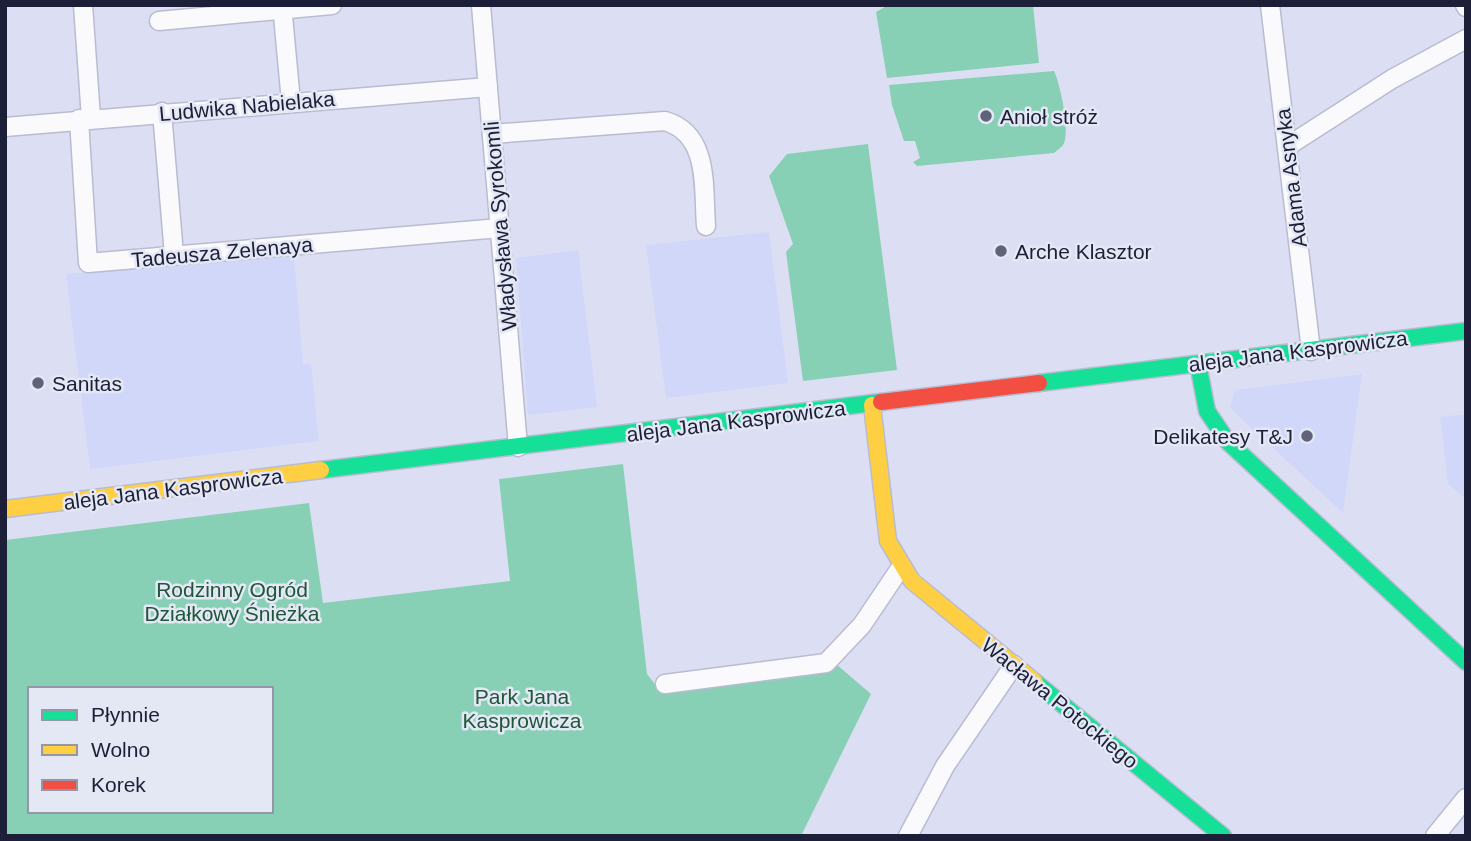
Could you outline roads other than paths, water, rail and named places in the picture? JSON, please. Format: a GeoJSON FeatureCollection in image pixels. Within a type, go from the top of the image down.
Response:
{"type":"FeatureCollection","features":[{"type":"Feature","properties":{"kind":"street"},"geometry":{"type":"LineString","coordinates":[[83,5],[85,118]]}},
{"type":"Feature","properties":{"kind":"street"},"geometry":{"type":"LineString","coordinates":[[159,21],[332,5]]}},
{"type":"Feature","properties":{"kind":"street","name":"Władysława Syrokomli"},"geometry":{"type":"LineString","coordinates":[[481,5],[518,447]]}},
{"type":"Feature","properties":{"kind":"street","name":"Adama Asnyka"},"geometry":{"type":"LineString","coordinates":[[1270,5],[1311,351]]}},
{"type":"Feature","properties":{"kind":"street"},"geometry":{"type":"LineString","coordinates":[[283,8],[291,102]]}},
{"type":"Feature","properties":{"kind":"street"},"geometry":{"type":"LineString","coordinates":[[1288,146],[1392,79],[1466,39]]}},
{"type":"Feature","properties":{"kind":"street","name":"Ludwika Nabielaka"},"geometry":{"type":"LineString","coordinates":[[5,127],[85,118],[488,87]]}},
{"type":"Feature","properties":{"kind":"street"},"geometry":{"type":"LineString","coordinates":[[162,112],[174,256]]}},
{"type":"Feature","properties":{"kind":"street","name":"Tadeusza Zelenaya"},"geometry":{"type":"LineString","coordinates":[[85,118],[88,263],[500,228]]}},
{"type":"Feature","properties":{"kind":"street"},"geometry":{"type":"LineString","coordinates":[[492,134],[665,121],[675,124],[692,138],[699,151],[706,226]]}},
{"type":"Feature","properties":{"kind":"street","name":"aleja Jana Kasprowicza"},"geometry":{"type":"LineString","coordinates":[[6,507],[872,405],[1466,331]]}},
{"type":"Feature","properties":{"kind":"street"},"geometry":{"type":"LineString","coordinates":[[1198,364],[1207,411],[1228,442],[1466,662]]}},
{"type":"Feature","properties":{"kind":"street","name":"Wacława Potockiego"},"geometry":{"type":"LineString","coordinates":[[872,405],[888,541],[901,567],[912,581],[1223,836]]}},
{"type":"Feature","properties":{"kind":"street"},"geometry":{"type":"LineString","coordinates":[[665,684],[826,663],[862,625],[901,567]]}},
{"type":"Feature","properties":{"kind":"street"},"geometry":{"type":"LineString","coordinates":[[908,836],[945,766],[1014,665]]}},
{"type":"Feature","properties":{"kind":"street"},"geometry":{"type":"LineString","coordinates":[[1435,836],[1466,798]]}},
{"type":"Feature","properties":{"kind":"place","name":"Anioł stróż"},"geometry":{"type":"Point","coordinates":[986,116]}},
{"type":"Feature","properties":{"kind":"place","name":"Arche Klasztor"},"geometry":{"type":"Point","coordinates":[1001,251]}},
{"type":"Feature","properties":{"kind":"place","name":"Sanitas"},"geometry":{"type":"Point","coordinates":[38,383]}},
{"type":"Feature","properties":{"kind":"place","name":"Delikatesy T&J"},"geometry":{"type":"Point","coordinates":[1307,436]}},
{"type":"Feature","properties":{"kind":"park label","name":"Rodzinny Ogród Działkowy Śnieżka"},"geometry":{"type":"Point","coordinates":[232,601]}},
{"type":"Feature","properties":{"kind":"park label","name":"Park Jana Kasprowicza"},"geometry":{"type":"Point","coordinates":[522,708]}}]}
